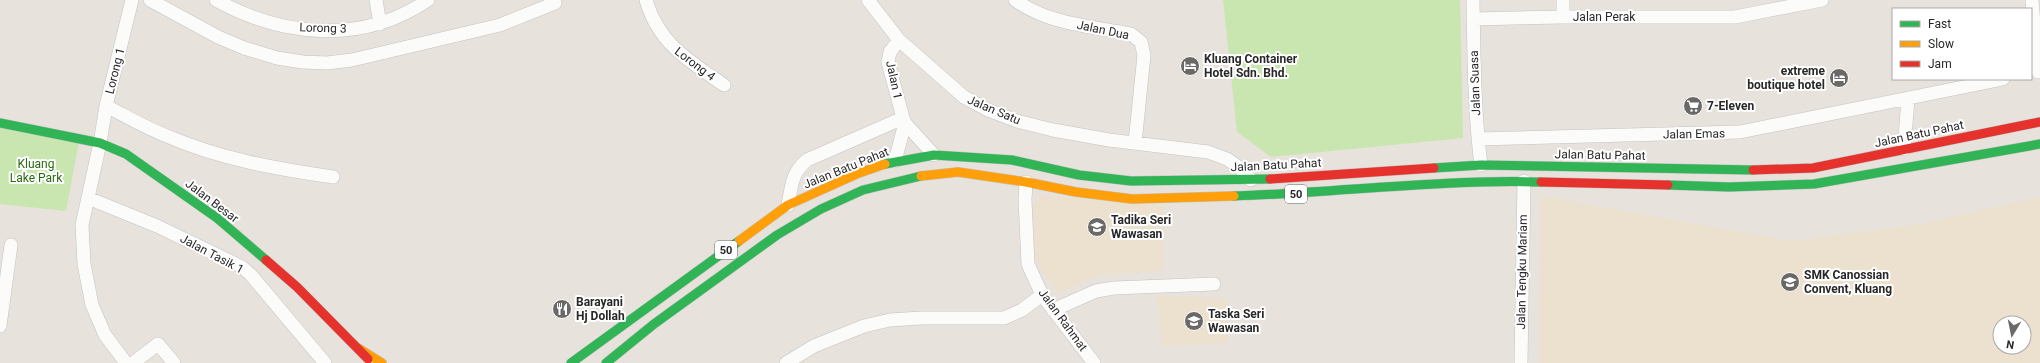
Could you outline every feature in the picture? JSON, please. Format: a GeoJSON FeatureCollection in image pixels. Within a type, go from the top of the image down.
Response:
{"type":"FeatureCollection","features":[{"type":"Feature","properties":{"kind":"main road"},"geometry":{"type":"LineString","coordinates":[[2007,128],[2040,112]]}},
{"type":"Feature","properties":{"kind":"main road","name":"Jalan Batu Pahat"},"geometry":{"type":"LineString","coordinates":[[571,363],[788,205],[859,173],[895,161],[934,155],[1012,160],[1079,175],[1131,181],[1251,180],[1481,165],[1728,171],[1805,168],[2040,122]]}},
{"type":"Feature","properties":{"kind":"main road","name":"Jalan Besar"},"geometry":{"type":"LineString","coordinates":[[0,123],[100,143],[126,154],[207,210],[296,287],[358,348],[371,363]]}},
{"type":"Feature","properties":{"kind":"main road","name":"50"},"geometry":{"type":"LineString","coordinates":[[606,363],[654,324],[777,235],[821,209],[864,190],[916,176],[958,172],[1026,182],[1076,192],[1132,199],[1276,195],[1462,182],[1524,181],[1729,187],[1814,184],[2040,144]]}},
{"type":"Feature","properties":{"kind":"main road"},"geometry":{"type":"LineString","coordinates":[[358,348],[382,363]]}},
{"type":"Feature","properties":{"kind":"street","name":"Lorong 1"},"geometry":{"type":"LineString","coordinates":[[126,363],[105,334],[92,305],[87,282],[82,242],[82,225],[100,143],[106,106],[132,0]]}},
{"type":"Feature","properties":{"kind":"street"},"geometry":{"type":"LineString","coordinates":[[150,0],[218,37],[244,48],[277,58],[303,62],[327,63],[352,60],[500,25],[555,2]]}},
{"type":"Feature","properties":{"kind":"street","name":"Lorong 3"},"geometry":{"type":"LineString","coordinates":[[216,0],[253,18],[278,25],[324,31],[352,29],[380,24],[409,13],[428,0]]}},
{"type":"Feature","properties":{"kind":"street"},"geometry":{"type":"LineString","coordinates":[[376,0],[380,24]]}},
{"type":"Feature","properties":{"kind":"street","name":"Lorong 4"},"geometry":{"type":"LineString","coordinates":[[646,0],[650,15],[665,39],[679,54],[724,85]]}},
{"type":"Feature","properties":{"kind":"street","name":"Jalan Satu"},"geometry":{"type":"LineString","coordinates":[[868,0],[899,40],[964,98],[988,110],[1017,121],[1054,130],[1135,143],[1190,149],[1221,156],[1240,168],[1251,180]]}},
{"type":"Feature","properties":{"kind":"street","name":"Jalan Dua"},"geometry":{"type":"LineString","coordinates":[[1015,0],[1028,9],[1046,18],[1131,34],[1141,42],[1144,55],[1135,143]]}},
{"type":"Feature","properties":{"kind":"street","name":"Jalan Suasa"},"geometry":{"type":"LineString","coordinates":[[1473,0],[1478,138],[1481,165]]}},
{"type":"Feature","properties":{"kind":"street"},"geometry":{"type":"LineString","coordinates":[[1563,0],[1563,17]]}},
{"type":"Feature","properties":{"kind":"street","name":"Jalan Perak"},"geometry":{"type":"LineString","coordinates":[[1473,19],[1734,16],[1822,0]]}},
{"type":"Feature","properties":{"kind":"street"},"geometry":{"type":"LineString","coordinates":[[2032,0],[2036,72]]}},
{"type":"Feature","properties":{"kind":"street","name":"Jalan 1"},"geometry":{"type":"LineString","coordinates":[[899,40],[890,52],[888,62],[904,120],[934,155]]}},
{"type":"Feature","properties":{"kind":"street","name":"Jalan Emas"},"geometry":{"type":"LineString","coordinates":[[1478,138],[1740,132],[1998,80]]}},
{"type":"Feature","properties":{"kind":"street"},"geometry":{"type":"LineString","coordinates":[[1904,149],[1908,99]]}},
{"type":"Feature","properties":{"kind":"street"},"geometry":{"type":"LineString","coordinates":[[106,106],[167,137],[237,160],[286,170],[333,177]]}},
{"type":"Feature","properties":{"kind":"street"},"geometry":{"type":"LineString","coordinates":[[788,205],[793,178],[797,168],[807,160],[904,120]]}},
{"type":"Feature","properties":{"kind":"street","name":"Jalan 1"},"geometry":{"type":"LineString","coordinates":[[895,161],[904,120]]}},
{"type":"Feature","properties":{"kind":"street","name":"Jalan Tengku Mariam"},"geometry":{"type":"LineString","coordinates":[[1521,363],[1524,181]]}},
{"type":"Feature","properties":{"kind":"street","name":"Jalan Rahmat"},"geometry":{"type":"LineString","coordinates":[[1026,182],[1025,200],[1028,264],[1042,295],[1094,363]]}},
{"type":"Feature","properties":{"kind":"street","name":"Jalan Tasik 1"},"geometry":{"type":"LineString","coordinates":[[88,198],[157,226],[242,267],[251,275],[325,363]]}},
{"type":"Feature","properties":{"kind":"street"},"geometry":{"type":"LineString","coordinates":[[0,326],[11,245]]}},
{"type":"Feature","properties":{"kind":"street"},"geometry":{"type":"LineString","coordinates":[[1053,310],[1070,301],[1102,290],[1214,284]]}},
{"type":"Feature","properties":{"kind":"street"},"geometry":{"type":"LineString","coordinates":[[786,363],[814,346],[864,326],[890,320],[1004,318],[1022,310],[1042,295]]}},
{"type":"Feature","properties":{"kind":"street"},"geometry":{"type":"LineString","coordinates":[[133,363],[158,344],[174,363]]}},
{"type":"Feature","properties":{"kind":"shaded area","name":"Tadika Seri Wawasan"},"geometry":{"type":"Polygon","coordinates":[[[1040,195],[1164,206],[1163,271],[1097,275],[1059,293],[1043,272],[1029,246],[1032,208],[1040,195]]]}},
{"type":"Feature","properties":{"kind":"shaded area","name":"SMK Canossian Convent, Kluang"},"geometry":{"type":"Polygon","coordinates":[[[1540,196],[1791,241],[1921,224],[2040,197],[2040,363],[1539,363],[1540,196]]]}},
{"type":"Feature","properties":{"kind":"shaded area","name":"Taska Seri Wawasan"},"geometry":{"type":"Polygon","coordinates":[[[1157,295],[1230,299],[1228,343],[1162,346],[1157,295]]]}},
{"type":"Feature","properties":{"kind":"green space"},"geometry":{"type":"Polygon","coordinates":[[[1223,0],[1460,0],[1463,138],[1271,157],[1237,132],[1223,0]]]}},
{"type":"Feature","properties":{"kind":"green space","name":"Kluang Lake Park"},"geometry":{"type":"Polygon","coordinates":[[[0,127],[79,142],[66,211],[0,204],[0,127]]]}},
{"type":"Feature","properties":{"kind":"traffic: fast"},"geometry":{"type":"LineString","coordinates":[[0,123],[100,143],[126,154],[217,218],[266,260]]}},
{"type":"Feature","properties":{"kind":"traffic: fast"},"geometry":{"type":"LineString","coordinates":[[1668,185],[1729,187],[1814,184],[2040,144]]}},
{"type":"Feature","properties":{"kind":"traffic: fast"},"geometry":{"type":"LineString","coordinates":[[885,164],[934,155],[1012,160],[1079,175],[1131,181],[1270,179]]}},
{"type":"Feature","properties":{"kind":"traffic: fast"},"geometry":{"type":"LineString","coordinates":[[1434,168],[1481,165],[1753,170]]}},
{"type":"Feature","properties":{"kind":"traffic: fast"},"geometry":{"type":"LineString","coordinates":[[606,363],[654,324],[777,235],[821,209],[863,190],[921,176]]}},
{"type":"Feature","properties":{"kind":"traffic: fast"},"geometry":{"type":"LineString","coordinates":[[1234,196],[1464,182],[1541,182]]}},
{"type":"Feature","properties":{"kind":"traffic: fast"},"geometry":{"type":"LineString","coordinates":[[571,363],[739,241]]}},
{"type":"Feature","properties":{"kind":"traffic: slow"},"geometry":{"type":"LineString","coordinates":[[739,241],[788,205],[859,173],[885,164]]}},
{"type":"Feature","properties":{"kind":"traffic: slow"},"geometry":{"type":"LineString","coordinates":[[921,176],[958,172],[1026,182],[1076,192],[1132,199],[1234,196]]}},
{"type":"Feature","properties":{"kind":"traffic: slow"},"geometry":{"type":"LineString","coordinates":[[358,348],[382,363]]}},
{"type":"Feature","properties":{"kind":"traffic: jam"},"geometry":{"type":"LineString","coordinates":[[1753,170],[1813,168],[2040,122]]}},
{"type":"Feature","properties":{"kind":"traffic: jam"},"geometry":{"type":"LineString","coordinates":[[1270,179],[1434,168]]}},
{"type":"Feature","properties":{"kind":"traffic: jam"},"geometry":{"type":"LineString","coordinates":[[1541,182],[1668,185]]}},
{"type":"Feature","properties":{"kind":"traffic: jam"},"geometry":{"type":"LineString","coordinates":[[266,260],[297,287],[368,359]]}},
{"type":"Feature","properties":{"kind":"place","name":"Kluang Container Hotel Sdn. Bhd."},"geometry":{"type":"Point","coordinates":[1190,66]}},
{"type":"Feature","properties":{"kind":"place","name":"extreme boutique hotel"},"geometry":{"type":"Point","coordinates":[1839,78]}},
{"type":"Feature","properties":{"kind":"place","name":"7-Eleven"},"geometry":{"type":"Point","coordinates":[1693,106]}},
{"type":"Feature","properties":{"kind":"place","name":"Tadika Seri Wawasan"},"geometry":{"type":"Point","coordinates":[1097,227]}},
{"type":"Feature","properties":{"kind":"place","name":"SMK Canossian Convent, Kluang"},"geometry":{"type":"Point","coordinates":[1790,282]}},
{"type":"Feature","properties":{"kind":"place","name":"Barayani Hj Dollah"},"geometry":{"type":"Point","coordinates":[562,309]}},
{"type":"Feature","properties":{"kind":"place","name":"Taska Seri Wawasan"},"geometry":{"type":"Point","coordinates":[1194,321]}}]}
